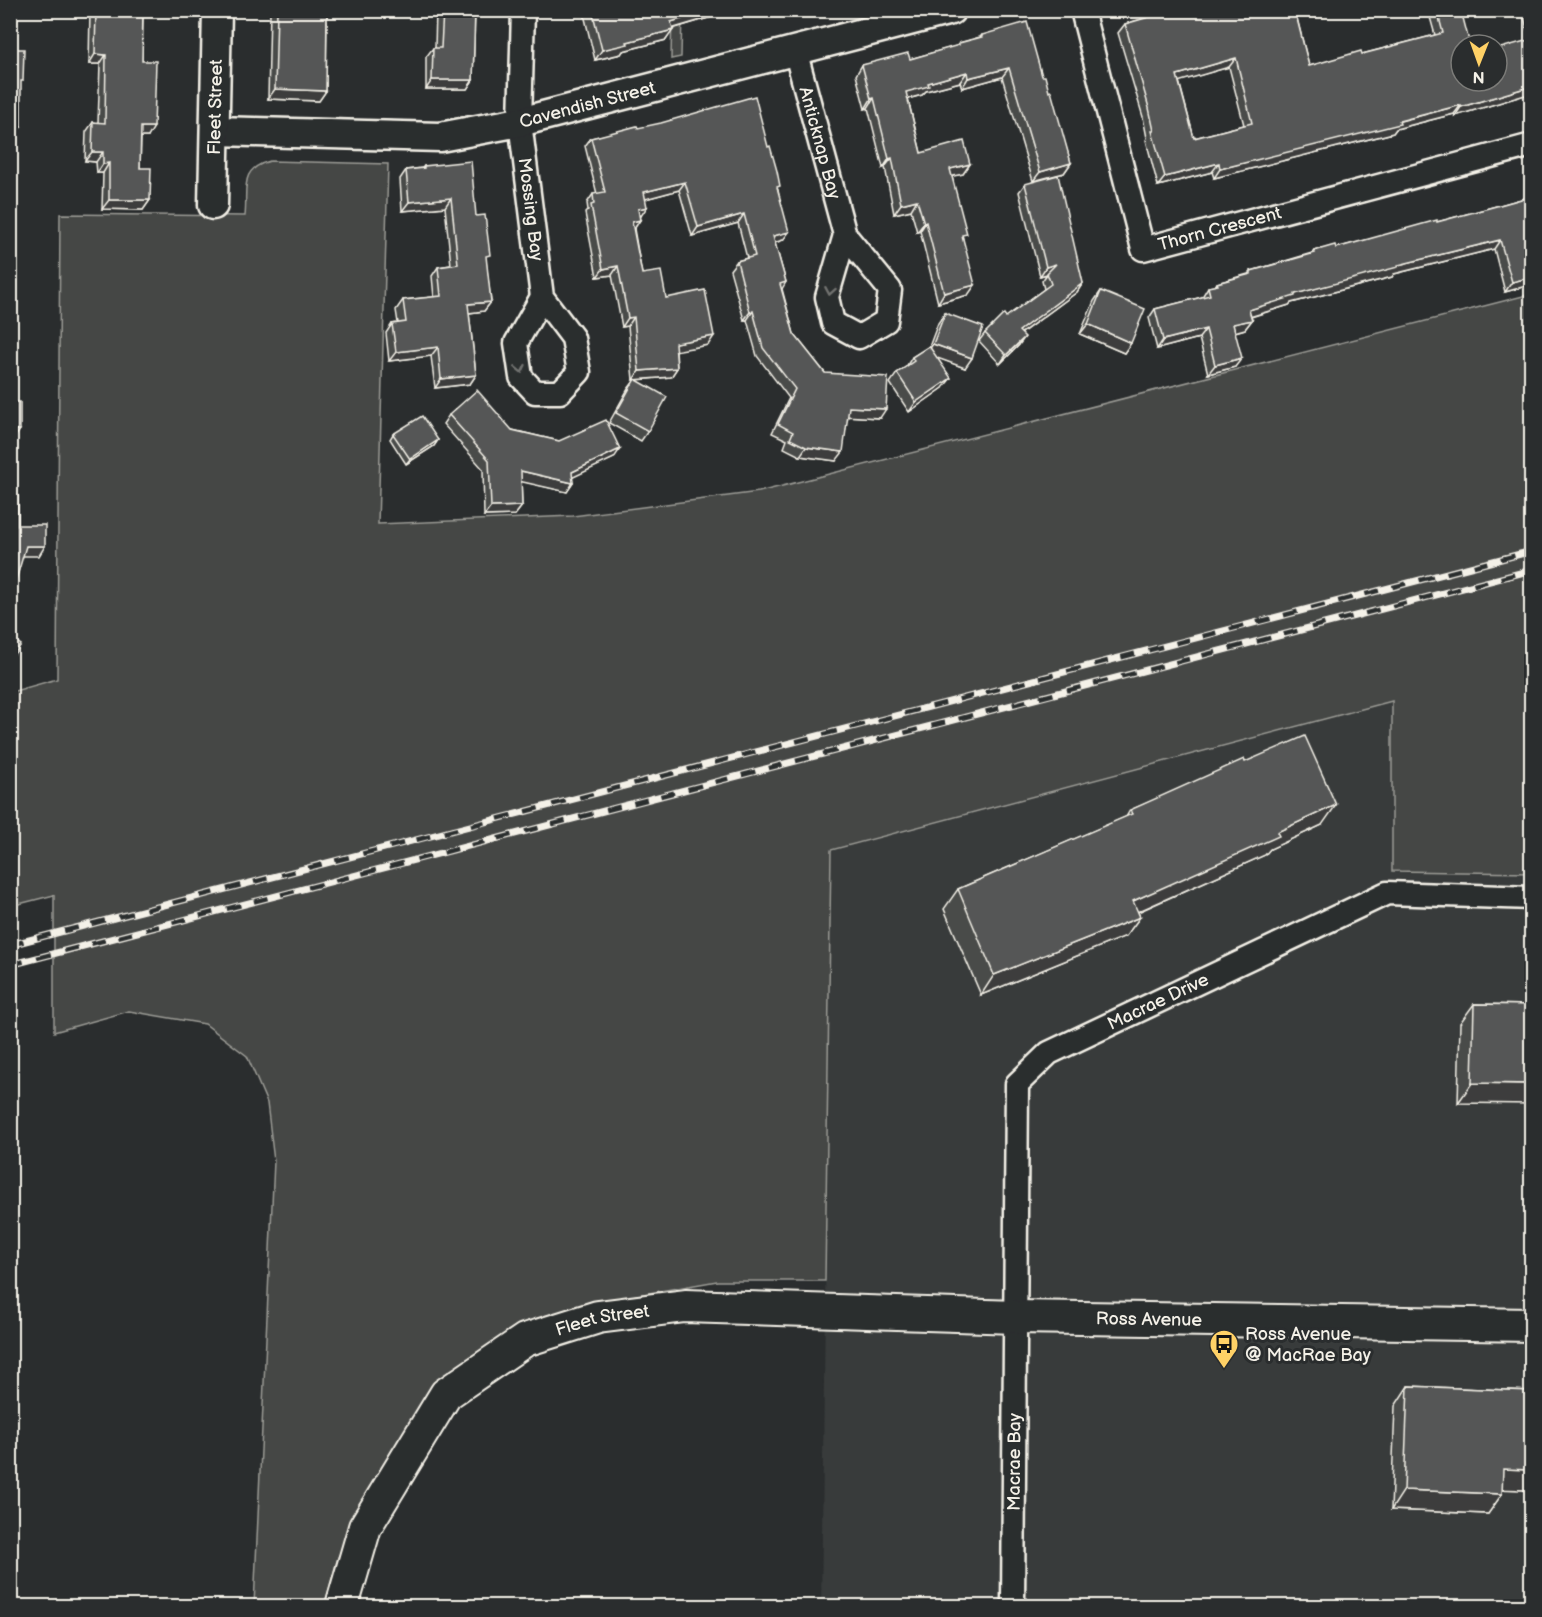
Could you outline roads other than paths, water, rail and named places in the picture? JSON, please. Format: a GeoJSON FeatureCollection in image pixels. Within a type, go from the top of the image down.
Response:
{"type":"FeatureCollection","features":[{"type":"Feature","properties":{"kind":"main road","name":"Fleet Street"},"geometry":{"type":"LineString","coordinates":[[342,1606],[365,1527],[446,1394],[525,1340],[598,1317],[685,1306],[1017,1317]]}},
{"type":"Feature","properties":{"kind":"main road","name":"Ross Avenue"},"geometry":{"type":"LineString","coordinates":[[1017,1317],[1532,1324]]}},
{"type":"Feature","properties":{"kind":"street","name":"Fleet Street"},"geometry":{"type":"LineString","coordinates":[[213,205],[217,10]]}},
{"type":"Feature","properties":{"kind":"street","name":"Mossing Bay"},"geometry":{"type":"LineString","coordinates":[[523,10],[519,122],[542,297]]}},
{"type":"Feature","properties":{"kind":"street","name":"Cavendish Street"},"geometry":{"type":"LineString","coordinates":[[215,130],[440,137],[519,122],[951,10]]}},
{"type":"Feature","properties":{"kind":"street","name":"Thorn Crescent"},"geometry":{"type":"LineString","coordinates":[[1082,10],[1143,249],[1532,146]]}},
{"type":"Feature","properties":{"kind":"street","name":"Anticknap Bay"},"geometry":{"type":"LineString","coordinates":[[795,51],[845,236]]}},
{"type":"Feature","properties":{"kind":"street","name":"Macrae Drive"},"geometry":{"type":"LineString","coordinates":[[1017,1317],[1017,1084],[1049,1053],[1387,893],[1532,898]]}},
{"type":"Feature","properties":{"kind":"street","name":"Macrae Bay"},"geometry":{"type":"LineString","coordinates":[[1013,1606],[1017,1317]]}},
{"type":"Feature","properties":{"kind":"railway"},"geometry":{"type":"LineString","coordinates":[[10,945],[1532,551]]}},
{"type":"Feature","properties":{"kind":"railway"},"geometry":{"type":"LineString","coordinates":[[10,965],[1532,570]]}},
{"type":"Feature","properties":{"kind":"place","name":"Ross Avenue @ MacRae Bay"},"geometry":{"type":"Point","coordinates":[1224,1370]}}]}
